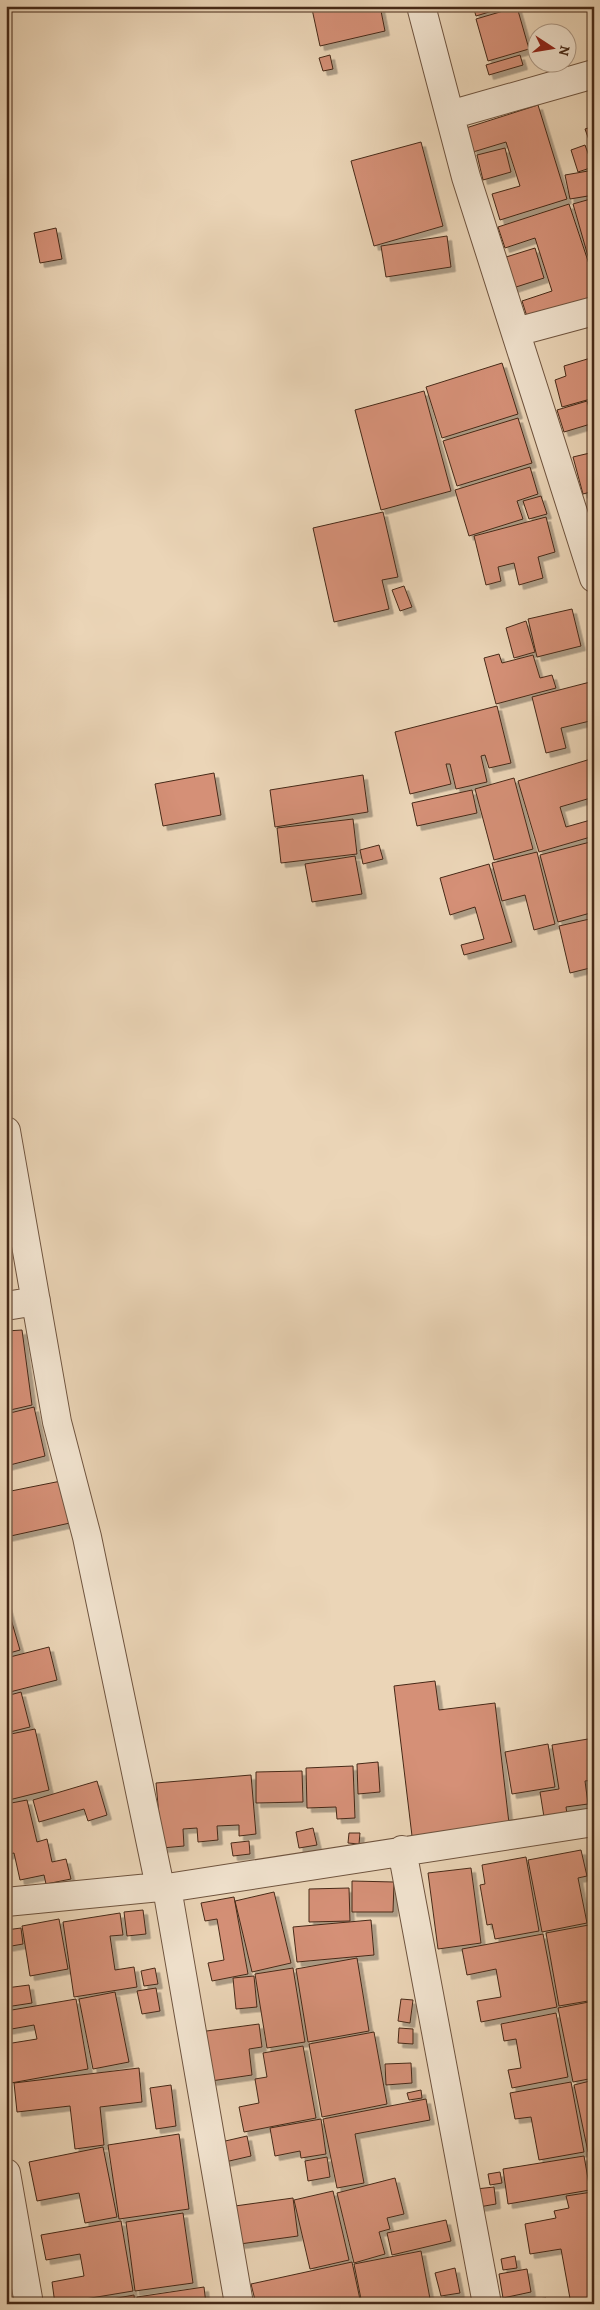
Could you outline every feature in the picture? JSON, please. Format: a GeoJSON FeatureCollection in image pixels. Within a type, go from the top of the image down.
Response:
{"type":"FeatureCollection","features":[{"type":"Feature","properties":{"kind":"street"},"geometry":{"type":"LineString","coordinates":[[421,6],[466,177],[592,569]]}},
{"type":"Feature","properties":{"kind":"street"},"geometry":{"type":"LineString","coordinates":[[450,115],[594,74]]}},
{"type":"Feature","properties":{"kind":"street"},"geometry":{"type":"LineString","coordinates":[[516,332],[594,311]]}},
{"type":"Feature","properties":{"kind":"street"},"geometry":{"type":"LineString","coordinates":[[6,1132],[57,1422],[87,1537],[164,1887],[239,2304]]}},
{"type":"Feature","properties":{"kind":"street"},"geometry":{"type":"LineString","coordinates":[[6,1306],[36,1301]]}},
{"type":"Feature","properties":{"kind":"street"},"geometry":{"type":"LineString","coordinates":[[6,1902],[164,1887],[594,1822]]}},
{"type":"Feature","properties":{"kind":"street"},"geometry":{"type":"LineString","coordinates":[[402,1850],[487,2304]]}},
{"type":"Feature","properties":{"kind":"street"},"geometry":{"type":"LineString","coordinates":[[6,2173],[29,2304]]}},
{"type":"Feature","properties":{"kind":"building"},"geometry":{"type":"Polygon","coordinates":[[[324,6],[380,6],[385,31],[320,46],[312,9],[324,6]]]}},
{"type":"Feature","properties":{"kind":"building"},"geometry":{"type":"Polygon","coordinates":[[[473,6],[509,6],[476,16],[473,6]]]}},
{"type":"Feature","properties":{"kind":"building"},"geometry":{"type":"Polygon","coordinates":[[[517,7],[528,49],[488,61],[476,19],[517,7]]]}},
{"type":"Feature","properties":{"kind":"building"},"geometry":{"type":"Polygon","coordinates":[[[330,55],[333,69],[323,71],[319,58],[330,55]]]}},
{"type":"Feature","properties":{"kind":"building"},"geometry":{"type":"Polygon","coordinates":[[[520,55],[523,65],[489,75],[486,65],[520,55]]]}},
{"type":"Feature","properties":{"kind":"building"},"geometry":{"type":"Polygon","coordinates":[[[538,105],[567,199],[500,220],[492,194],[520,186],[506,142],[473,152],[466,128],[538,105]]]}},
{"type":"Feature","properties":{"kind":"building"},"geometry":{"type":"Polygon","coordinates":[[[594,126],[594,154],[585,129],[594,126]]]}},
{"type":"Feature","properties":{"kind":"building"},"geometry":{"type":"Polygon","coordinates":[[[421,142],[443,226],[374,246],[351,161],[421,142]]]}},
{"type":"Feature","properties":{"kind":"building"},"geometry":{"type":"Polygon","coordinates":[[[585,145],[593,167],[578,172],[571,150],[585,145]]]}},
{"type":"Feature","properties":{"kind":"building"},"geometry":{"type":"Polygon","coordinates":[[[505,148],[511,172],[483,180],[477,155],[505,148]]]}},
{"type":"Feature","properties":{"kind":"building"},"geometry":{"type":"Polygon","coordinates":[[[594,170],[594,195],[570,199],[565,175],[594,170]]]}},
{"type":"Feature","properties":{"kind":"building"},"geometry":{"type":"Polygon","coordinates":[[[594,198],[594,277],[573,204],[594,198]]]}},
{"type":"Feature","properties":{"kind":"building"},"geometry":{"type":"Polygon","coordinates":[[[569,204],[594,279],[594,301],[529,323],[522,301],[552,291],[535,238],[505,248],[498,227],[569,204]]]}},
{"type":"Feature","properties":{"kind":"building"},"geometry":{"type":"Polygon","coordinates":[[[56,228],[62,259],[40,263],[34,233],[56,228]]]}},
{"type":"Feature","properties":{"kind":"building"},"geometry":{"type":"Polygon","coordinates":[[[447,236],[451,267],[386,277],[381,246],[447,236]]]}},
{"type":"Feature","properties":{"kind":"building"},"geometry":{"type":"Polygon","coordinates":[[[535,248],[544,278],[513,288],[503,258],[535,248]]]}},
{"type":"Feature","properties":{"kind":"building"},"geometry":{"type":"Polygon","coordinates":[[[594,357],[594,398],[562,407],[555,380],[566,376],[564,366],[594,357]]]}},
{"type":"Feature","properties":{"kind":"building"},"geometry":{"type":"Polygon","coordinates":[[[502,363],[518,414],[442,438],[426,387],[502,363]]]}},
{"type":"Feature","properties":{"kind":"building"},"geometry":{"type":"Polygon","coordinates":[[[424,391],[451,491],[381,510],[355,410],[424,391]]]}},
{"type":"Feature","properties":{"kind":"building"},"geometry":{"type":"Polygon","coordinates":[[[587,401],[594,423],[564,432],[557,410],[587,401]]]}},
{"type":"Feature","properties":{"kind":"building"},"geometry":{"type":"Polygon","coordinates":[[[518,418],[532,463],[457,486],[443,441],[518,418]]]}},
{"type":"Feature","properties":{"kind":"building"},"geometry":{"type":"Polygon","coordinates":[[[594,452],[594,491],[583,494],[573,457],[594,452]]]}},
{"type":"Feature","properties":{"kind":"building"},"geometry":{"type":"Polygon","coordinates":[[[530,467],[538,494],[517,501],[523,519],[469,536],[455,490],[530,467]]]}},
{"type":"Feature","properties":{"kind":"building"},"geometry":{"type":"Polygon","coordinates":[[[541,496],[547,514],[529,519],[523,501],[541,496]]]}},
{"type":"Feature","properties":{"kind":"building"},"geometry":{"type":"Polygon","coordinates":[[[383,512],[398,577],[382,580],[389,609],[334,622],[313,528],[383,512]]]}},
{"type":"Feature","properties":{"kind":"building"},"geometry":{"type":"Polygon","coordinates":[[[546,517],[555,552],[538,557],[543,578],[519,585],[514,563],[498,567],[501,581],[486,585],[474,536],[546,517]]]}},
{"type":"Feature","properties":{"kind":"building"},"geometry":{"type":"Polygon","coordinates":[[[404,586],[412,607],[400,611],[392,590],[404,586]]]}},
{"type":"Feature","properties":{"kind":"building"},"geometry":{"type":"Polygon","coordinates":[[[572,609],[581,646],[537,657],[528,619],[572,609]]]}},
{"type":"Feature","properties":{"kind":"building"},"geometry":{"type":"Polygon","coordinates":[[[526,621],[535,652],[514,658],[506,628],[526,621]]]}},
{"type":"Feature","properties":{"kind":"building"},"geometry":{"type":"Polygon","coordinates":[[[499,654],[502,663],[533,655],[540,678],[552,675],[556,688],[496,704],[484,658],[499,654]]]}},
{"type":"Feature","properties":{"kind":"building"},"geometry":{"type":"Polygon","coordinates":[[[594,681],[594,720],[561,728],[566,748],[546,753],[532,697],[594,681]]]}},
{"type":"Feature","properties":{"kind":"building"},"geometry":{"type":"Polygon","coordinates":[[[497,706],[511,763],[489,768],[485,755],[481,756],[487,782],[456,789],[450,764],[446,764],[451,784],[410,794],[395,732],[497,706]]]}},
{"type":"Feature","properties":{"kind":"building"},"geometry":{"type":"Polygon","coordinates":[[[594,758],[594,797],[560,807],[566,827],[594,819],[594,836],[539,852],[518,781],[594,758]]]}},
{"type":"Feature","properties":{"kind":"building"},"geometry":{"type":"Polygon","coordinates":[[[214,773],[221,815],[163,826],[155,784],[214,773]]]}},
{"type":"Feature","properties":{"kind":"building"},"geometry":{"type":"Polygon","coordinates":[[[363,775],[368,812],[275,827],[270,790],[363,775]]]}},
{"type":"Feature","properties":{"kind":"building"},"geometry":{"type":"Polygon","coordinates":[[[514,778],[533,849],[494,860],[475,789],[514,778]]]}},
{"type":"Feature","properties":{"kind":"building"},"geometry":{"type":"Polygon","coordinates":[[[472,790],[477,813],[417,826],[412,803],[472,790]]]}},
{"type":"Feature","properties":{"kind":"building"},"geometry":{"type":"Polygon","coordinates":[[[353,819],[357,854],[281,863],[277,828],[353,819]]]}},
{"type":"Feature","properties":{"kind":"building"},"geometry":{"type":"Polygon","coordinates":[[[594,841],[594,912],[558,922],[540,855],[594,841]]]}},
{"type":"Feature","properties":{"kind":"building"},"geometry":{"type":"Polygon","coordinates":[[[379,845],[383,859],[363,864],[360,850],[379,845]]]}},
{"type":"Feature","properties":{"kind":"building"},"geometry":{"type":"Polygon","coordinates":[[[537,852],[555,924],[534,930],[525,895],[502,901],[492,863],[537,852]]]}},
{"type":"Feature","properties":{"kind":"building"},"geometry":{"type":"Polygon","coordinates":[[[355,856],[362,894],[312,902],[305,864],[355,856]]]}},
{"type":"Feature","properties":{"kind":"building"},"geometry":{"type":"Polygon","coordinates":[[[489,864],[512,942],[464,955],[461,945],[484,939],[475,907],[450,915],[440,878],[489,864]]]}},
{"type":"Feature","properties":{"kind":"building"},"geometry":{"type":"Polygon","coordinates":[[[594,918],[594,967],[570,973],[559,926],[594,918]]]}},
{"type":"Feature","properties":{"kind":"building"},"geometry":{"type":"Polygon","coordinates":[[[22,1330],[32,1405],[6,1411],[6,1331],[22,1330]]]}},
{"type":"Feature","properties":{"kind":"building"},"geometry":{"type":"Polygon","coordinates":[[[34,1407],[45,1456],[6,1466],[6,1414],[34,1407]]]}},
{"type":"Feature","properties":{"kind":"building"},"geometry":{"type":"Polygon","coordinates":[[[61,1481],[70,1523],[6,1537],[6,1492],[61,1481]]]}},
{"type":"Feature","properties":{"kind":"building"},"geometry":{"type":"Polygon","coordinates":[[[6,1602],[20,1650],[6,1654],[6,1602]]]}},
{"type":"Feature","properties":{"kind":"building"},"geometry":{"type":"Polygon","coordinates":[[[49,1647],[57,1680],[6,1693],[6,1658],[49,1647]]]}},
{"type":"Feature","properties":{"kind":"building"},"geometry":{"type":"Polygon","coordinates":[[[435,1681],[439,1710],[495,1703],[509,1823],[412,1836],[394,1686],[435,1681]]]}},
{"type":"Feature","properties":{"kind":"building"},"geometry":{"type":"Polygon","coordinates":[[[21,1692],[30,1727],[6,1733],[6,1696],[21,1692]]]}},
{"type":"Feature","properties":{"kind":"building"},"geometry":{"type":"Polygon","coordinates":[[[35,1729],[49,1790],[9,1800],[6,1787],[6,1735],[35,1729]]]}},
{"type":"Feature","properties":{"kind":"building"},"geometry":{"type":"Polygon","coordinates":[[[594,1738],[594,1780],[585,1781],[588,1804],[566,1807],[567,1814],[544,1817],[540,1792],[559,1789],[552,1745],[594,1738]]]}},
{"type":"Feature","properties":{"kind":"building"},"geometry":{"type":"Polygon","coordinates":[[[548,1744],[555,1787],[512,1794],[505,1752],[548,1744]]]}},
{"type":"Feature","properties":{"kind":"building"},"geometry":{"type":"Polygon","coordinates":[[[378,1762],[380,1792],[358,1794],[357,1764],[378,1762]]]}},
{"type":"Feature","properties":{"kind":"building"},"geometry":{"type":"Polygon","coordinates":[[[353,1766],[355,1818],[337,1819],[336,1807],[307,1808],[306,1768],[353,1766]]]}},
{"type":"Feature","properties":{"kind":"building"},"geometry":{"type":"Polygon","coordinates":[[[302,1771],[303,1802],[256,1803],[256,1772],[302,1771]]]}},
{"type":"Feature","properties":{"kind":"building"},"geometry":{"type":"Polygon","coordinates":[[[251,1775],[256,1834],[239,1836],[239,1825],[217,1826],[218,1840],[198,1842],[197,1828],[183,1829],[184,1846],[162,1848],[156,1783],[251,1775]]]}},
{"type":"Feature","properties":{"kind":"building"},"geometry":{"type":"Polygon","coordinates":[[[97,1781],[107,1815],[88,1821],[84,1809],[39,1822],[33,1800],[97,1781]]]}},
{"type":"Feature","properties":{"kind":"building"},"geometry":{"type":"Polygon","coordinates":[[[27,1800],[37,1842],[47,1839],[52,1862],[66,1859],[71,1879],[46,1884],[44,1875],[20,1880],[14,1853],[6,1855],[6,1804],[27,1800]]]}},
{"type":"Feature","properties":{"kind":"building"},"geometry":{"type":"Polygon","coordinates":[[[313,1828],[317,1845],[299,1848],[296,1832],[313,1828]]]}},
{"type":"Feature","properties":{"kind":"building"},"geometry":{"type":"Polygon","coordinates":[[[349,1833],[360,1833],[359,1844],[348,1843],[349,1833]]]}},
{"type":"Feature","properties":{"kind":"building"},"geometry":{"type":"Polygon","coordinates":[[[249,1841],[250,1854],[233,1856],[231,1843],[249,1841]]]}},
{"type":"Feature","properties":{"kind":"building"},"geometry":{"type":"Polygon","coordinates":[[[581,1850],[587,1876],[578,1878],[587,1923],[542,1932],[528,1860],[581,1850]]]}},
{"type":"Feature","properties":{"kind":"building"},"geometry":{"type":"Polygon","coordinates":[[[526,1857],[539,1931],[495,1939],[492,1924],[487,1925],[480,1885],[485,1884],[482,1865],[526,1857]]]}},
{"type":"Feature","properties":{"kind":"building"},"geometry":{"type":"Polygon","coordinates":[[[471,1868],[481,1943],[438,1949],[428,1873],[471,1868]]]}},
{"type":"Feature","properties":{"kind":"building"},"geometry":{"type":"Polygon","coordinates":[[[352,1881],[394,1882],[393,1912],[352,1912],[352,1881]]]}},
{"type":"Feature","properties":{"kind":"building"},"geometry":{"type":"Polygon","coordinates":[[[349,1888],[350,1921],[309,1922],[309,1889],[349,1888]]]}},
{"type":"Feature","properties":{"kind":"building"},"geometry":{"type":"Polygon","coordinates":[[[274,1892],[291,1963],[252,1972],[235,1901],[274,1892]]]}},
{"type":"Feature","properties":{"kind":"building"},"geometry":{"type":"Polygon","coordinates":[[[234,1897],[248,1974],[212,1981],[208,1963],[224,1960],[217,1919],[205,1921],[201,1903],[234,1897]]]}},
{"type":"Feature","properties":{"kind":"building"},"geometry":{"type":"Polygon","coordinates":[[[143,1910],[146,1934],[127,1936],[124,1912],[143,1910]]]}},
{"type":"Feature","properties":{"kind":"building"},"geometry":{"type":"Polygon","coordinates":[[[120,1913],[123,1935],[110,1936],[115,1970],[134,1967],[137,1987],[74,1997],[63,1922],[120,1913]]]}},
{"type":"Feature","properties":{"kind":"building"},"geometry":{"type":"Polygon","coordinates":[[[59,1919],[68,1969],[30,1976],[22,1926],[59,1919]]]}},
{"type":"Feature","properties":{"kind":"building"},"geometry":{"type":"Polygon","coordinates":[[[371,1920],[374,1955],[297,1962],[293,1927],[371,1920]]]}},
{"type":"Feature","properties":{"kind":"building"},"geometry":{"type":"Polygon","coordinates":[[[594,1924],[594,2000],[559,2006],[546,1933],[594,1924]]]}},
{"type":"Feature","properties":{"kind":"building"},"geometry":{"type":"Polygon","coordinates":[[[21,1928],[23,1944],[6,1947],[6,1930],[21,1928]]]}},
{"type":"Feature","properties":{"kind":"building"},"geometry":{"type":"Polygon","coordinates":[[[543,1934],[557,2007],[481,2022],[477,2001],[501,1997],[496,1969],[467,1975],[462,1949],[543,1934]]]}},
{"type":"Feature","properties":{"kind":"building"},"geometry":{"type":"Polygon","coordinates":[[[357,1958],[369,2031],[308,2042],[296,1969],[357,1958]]]}},
{"type":"Feature","properties":{"kind":"building"},"geometry":{"type":"Polygon","coordinates":[[[155,1968],[158,1984],[144,1986],[141,1971],[155,1968]]]}},
{"type":"Feature","properties":{"kind":"building"},"geometry":{"type":"Polygon","coordinates":[[[293,1968],[305,2042],[267,2048],[255,1974],[293,1968]]]}},
{"type":"Feature","properties":{"kind":"building"},"geometry":{"type":"Polygon","coordinates":[[[254,1976],[257,2007],[236,2009],[233,1978],[254,1976]]]}},
{"type":"Feature","properties":{"kind":"building"},"geometry":{"type":"Polygon","coordinates":[[[29,1985],[32,2003],[6,2007],[6,1988],[29,1985]]]}},
{"type":"Feature","properties":{"kind":"building"},"geometry":{"type":"Polygon","coordinates":[[[156,1988],[160,2011],[142,2014],[137,1991],[156,1988]]]}},
{"type":"Feature","properties":{"kind":"building"},"geometry":{"type":"Polygon","coordinates":[[[115,1992],[129,2062],[93,2069],[79,1999],[115,1992]]]}},
{"type":"Feature","properties":{"kind":"building"},"geometry":{"type":"Polygon","coordinates":[[[76,1999],[88,2069],[11,2083],[6,2044],[37,2039],[34,2025],[6,2030],[6,2011],[76,1999]]]}},
{"type":"Feature","properties":{"kind":"building"},"geometry":{"type":"Polygon","coordinates":[[[401,1999],[413,2000],[410,2023],[398,2021],[401,1999]]]}},
{"type":"Feature","properties":{"kind":"building"},"geometry":{"type":"Polygon","coordinates":[[[594,2001],[594,2078],[573,2082],[558,2008],[594,2001]]]}},
{"type":"Feature","properties":{"kind":"building"},"geometry":{"type":"Polygon","coordinates":[[[556,2013],[568,2077],[512,2088],[508,2070],[521,2068],[516,2039],[504,2041],[501,2024],[556,2013]]]}},
{"type":"Feature","properties":{"kind":"building"},"geometry":{"type":"Polygon","coordinates":[[[259,2024],[262,2047],[249,2049],[252,2075],[211,2081],[199,2032],[259,2024]]]}},
{"type":"Feature","properties":{"kind":"building"},"geometry":{"type":"Polygon","coordinates":[[[399,2028],[413,2029],[413,2044],[398,2043],[399,2028]]]}},
{"type":"Feature","properties":{"kind":"building"},"geometry":{"type":"Polygon","coordinates":[[[374,2032],[387,2104],[322,2117],[309,2044],[374,2032]]]}},
{"type":"Feature","properties":{"kind":"building"},"geometry":{"type":"Polygon","coordinates":[[[303,2046],[316,2118],[244,2132],[239,2107],[259,2103],[255,2079],[267,2077],[263,2053],[303,2046]]]}},
{"type":"Feature","properties":{"kind":"building"},"geometry":{"type":"Polygon","coordinates":[[[411,2063],[412,2083],[386,2085],[385,2064],[411,2063]]]}},
{"type":"Feature","properties":{"kind":"building"},"geometry":{"type":"Polygon","coordinates":[[[139,2068],[142,2102],[100,2107],[104,2145],[75,2149],[70,2106],[17,2112],[14,2083],[139,2068]]]}},
{"type":"Feature","properties":{"kind":"building"},"geometry":{"type":"Polygon","coordinates":[[[594,2080],[594,2150],[588,2152],[574,2085],[594,2080]]]}},
{"type":"Feature","properties":{"kind":"building"},"geometry":{"type":"Polygon","coordinates":[[[571,2082],[584,2152],[539,2160],[531,2117],[515,2119],[510,2093],[571,2082]]]}},
{"type":"Feature","properties":{"kind":"building"},"geometry":{"type":"Polygon","coordinates":[[[171,2085],[176,2126],[156,2129],[150,2088],[171,2085]]]}},
{"type":"Feature","properties":{"kind":"building"},"geometry":{"type":"Polygon","coordinates":[[[421,2090],[422,2098],[409,2100],[407,2093],[421,2090]]]}},
{"type":"Feature","properties":{"kind":"building"},"geometry":{"type":"Polygon","coordinates":[[[426,2099],[430,2120],[355,2134],[364,2183],[337,2188],[323,2119],[426,2099]]]}},
{"type":"Feature","properties":{"kind":"building"},"geometry":{"type":"Polygon","coordinates":[[[321,2119],[326,2154],[301,2158],[300,2151],[275,2156],[270,2128],[321,2119]]]}},
{"type":"Feature","properties":{"kind":"building"},"geometry":{"type":"Polygon","coordinates":[[[179,2134],[189,2209],[119,2219],[108,2145],[179,2134]]]}},
{"type":"Feature","properties":{"kind":"building"},"geometry":{"type":"Polygon","coordinates":[[[247,2136],[251,2156],[225,2162],[221,2142],[247,2136]]]}},
{"type":"Feature","properties":{"kind":"building"},"geometry":{"type":"Polygon","coordinates":[[[103,2147],[117,2217],[85,2223],[79,2193],[37,2201],[29,2162],[103,2147]]]}},
{"type":"Feature","properties":{"kind":"building"},"geometry":{"type":"Polygon","coordinates":[[[590,2155],[594,2155],[594,2188],[590,2155]]]}},
{"type":"Feature","properties":{"kind":"building"},"geometry":{"type":"Polygon","coordinates":[[[584,2156],[590,2190],[508,2204],[503,2169],[584,2156]]]}},
{"type":"Feature","properties":{"kind":"building"},"geometry":{"type":"Polygon","coordinates":[[[327,2157],[330,2177],[308,2181],[305,2161],[327,2157]]]}},
{"type":"Feature","properties":{"kind":"building"},"geometry":{"type":"Polygon","coordinates":[[[500,2172],[502,2183],[490,2185],[488,2174],[500,2172]]]}},
{"type":"Feature","properties":{"kind":"building"},"geometry":{"type":"Polygon","coordinates":[[[395,2178],[404,2214],[387,2218],[390,2229],[379,2232],[385,2254],[354,2263],[337,2193],[395,2178]]]}},
{"type":"Feature","properties":{"kind":"building"},"geometry":{"type":"Polygon","coordinates":[[[494,2187],[496,2204],[479,2207],[476,2189],[494,2187]]]}},
{"type":"Feature","properties":{"kind":"building"},"geometry":{"type":"Polygon","coordinates":[[[333,2191],[349,2260],[310,2269],[294,2200],[333,2191]]]}},
{"type":"Feature","properties":{"kind":"building"},"geometry":{"type":"Polygon","coordinates":[[[592,2192],[594,2302],[571,2304],[561,2249],[530,2254],[525,2224],[556,2218],[554,2211],[569,2208],[566,2196],[592,2192]]]}},
{"type":"Feature","properties":{"kind":"building"},"geometry":{"type":"Polygon","coordinates":[[[293,2198],[298,2236],[240,2244],[235,2206],[293,2198]]]}},
{"type":"Feature","properties":{"kind":"building"},"geometry":{"type":"Polygon","coordinates":[[[183,2213],[193,2283],[135,2291],[126,2222],[183,2213]]]}},
{"type":"Feature","properties":{"kind":"building"},"geometry":{"type":"Polygon","coordinates":[[[446,2220],[451,2241],[392,2255],[387,2233],[446,2220]]]}},
{"type":"Feature","properties":{"kind":"building"},"geometry":{"type":"Polygon","coordinates":[[[121,2221],[133,2291],[55,2304],[52,2282],[84,2276],[80,2254],[46,2260],[41,2235],[121,2221]]]}},
{"type":"Feature","properties":{"kind":"building"},"geometry":{"type":"Polygon","coordinates":[[[421,2251],[431,2304],[362,2304],[354,2264],[421,2251]]]}},
{"type":"Feature","properties":{"kind":"building"},"geometry":{"type":"Polygon","coordinates":[[[515,2256],[517,2268],[503,2270],[501,2259],[515,2256]]]}},
{"type":"Feature","properties":{"kind":"building"},"geometry":{"type":"Polygon","coordinates":[[[352,2262],[361,2304],[256,2304],[251,2284],[352,2262]]]}},
{"type":"Feature","properties":{"kind":"building"},"geometry":{"type":"Polygon","coordinates":[[[455,2268],[460,2293],[441,2296],[435,2273],[455,2268]]]}},
{"type":"Feature","properties":{"kind":"building"},"geometry":{"type":"Polygon","coordinates":[[[527,2269],[531,2292],[503,2298],[499,2274],[527,2269]]]}},
{"type":"Feature","properties":{"kind":"building"},"geometry":{"type":"Polygon","coordinates":[[[204,2287],[206,2304],[137,2304],[137,2297],[204,2287]]]}},
{"type":"Feature","properties":{"kind":"building"},"geometry":{"type":"Polygon","coordinates":[[[134,2295],[135,2304],[84,2304],[134,2295]]]}},
{"type":"Feature","properties":{"kind":"building"},"geometry":{"type":"Polygon","coordinates":[[[546,2298],[546,2304],[529,2304],[528,2300],[546,2298]]]}}]}
